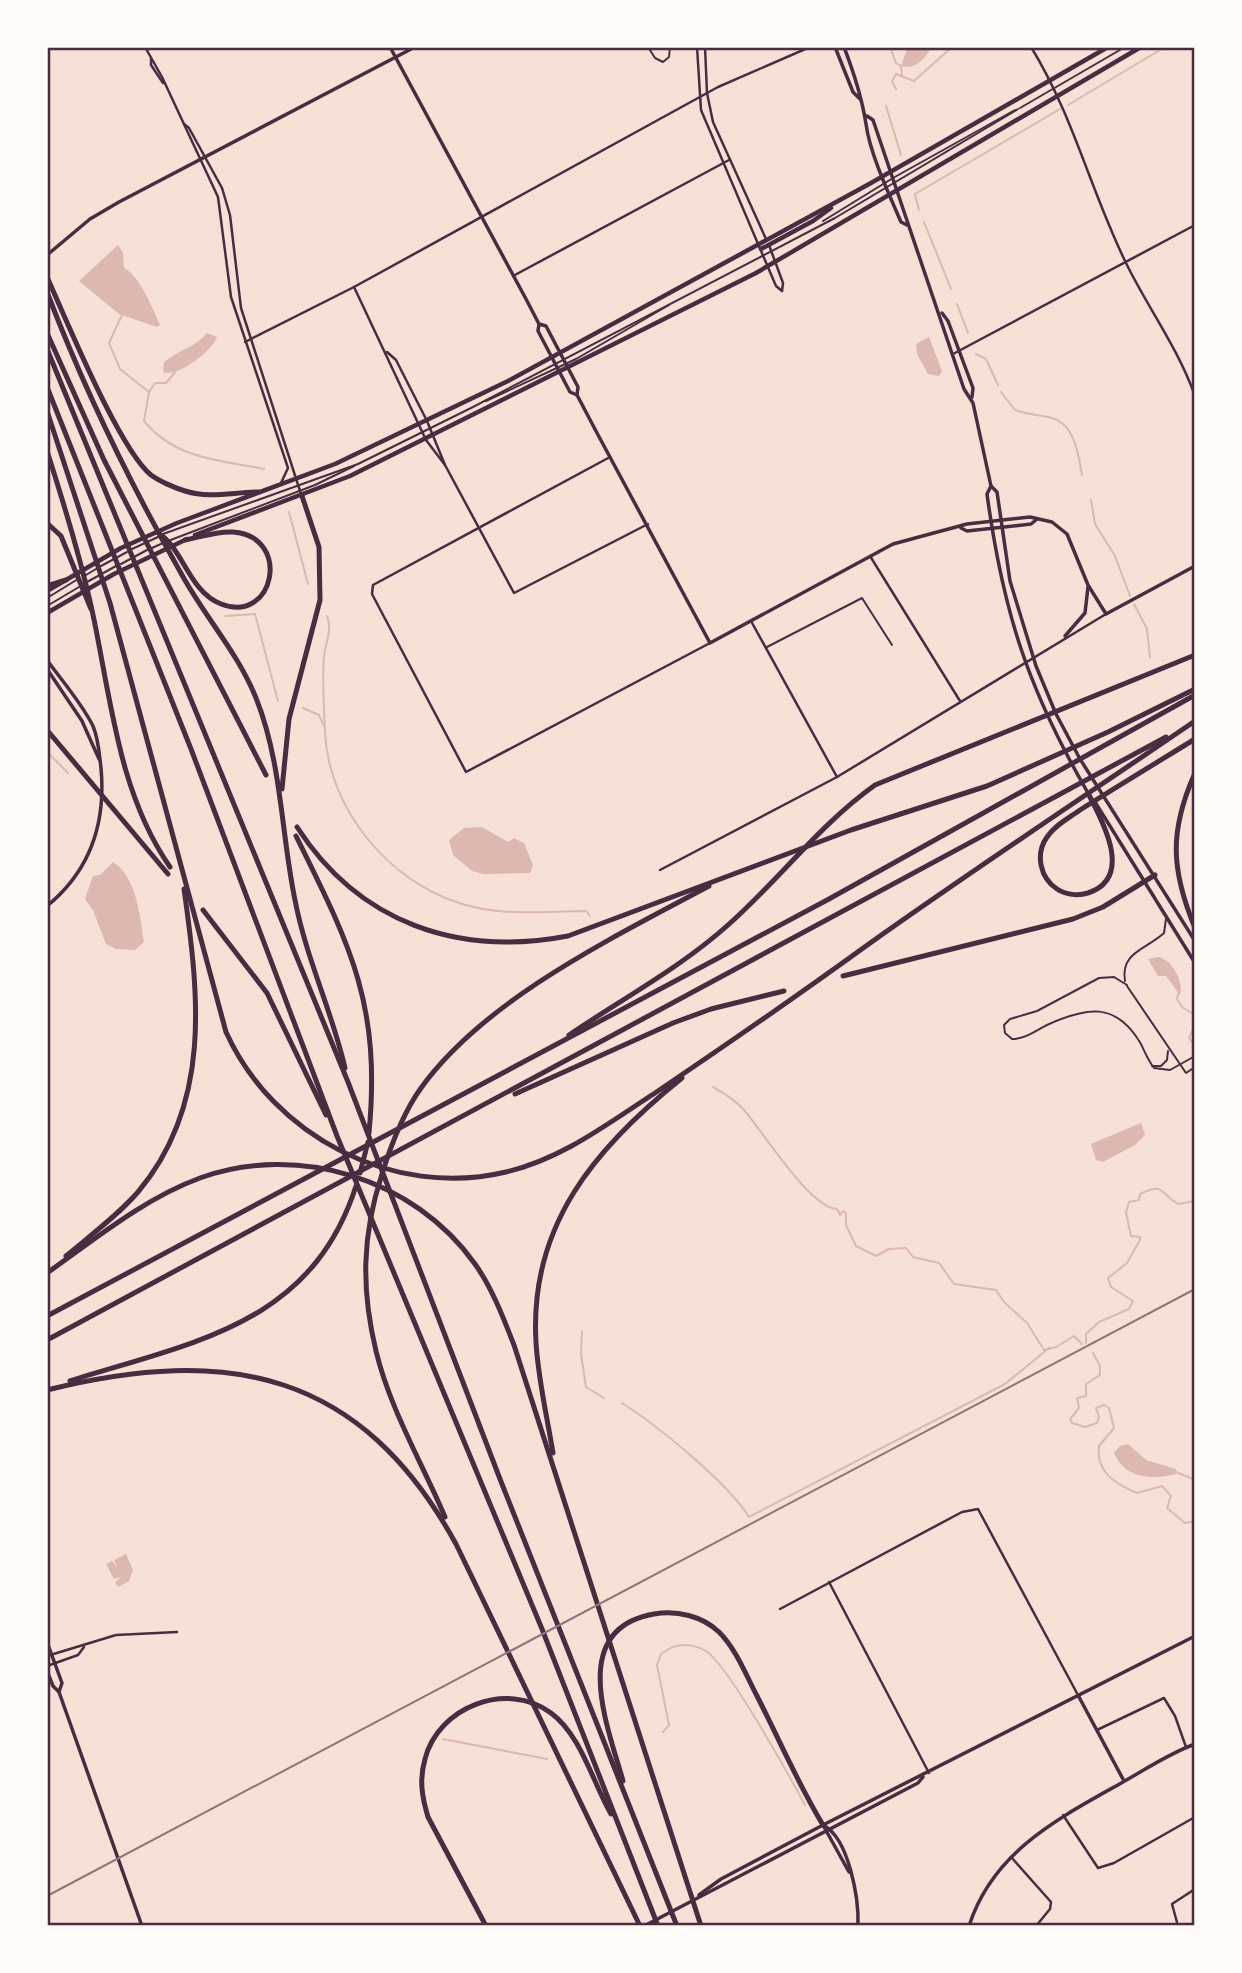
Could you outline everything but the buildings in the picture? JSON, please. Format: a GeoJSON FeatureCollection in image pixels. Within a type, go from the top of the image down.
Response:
{"type":"FeatureCollection","features":[{"type":"Feature","properties":{"kind":"highway"},"geometry":{"type":"LineString","coordinates":[[47,277],[117,424],[133,452],[151,475],[182,491],[208,497],[259,492]]}},
{"type":"Feature","properties":{"kind":"highway"},"geometry":{"type":"LineString","coordinates":[[47,292],[112,441],[158,533],[256,696],[268,731],[282,799],[295,900],[303,936],[339,1044],[348,1082]]}},
{"type":"Feature","properties":{"kind":"highway"},"geometry":{"type":"LineString","coordinates":[[47,333],[110,472],[266,775]]}},
{"type":"Feature","properties":{"kind":"highway"},"geometry":{"type":"LineString","coordinates":[[47,349],[348,1082],[556,1623],[676,1924]]}},
{"type":"Feature","properties":{"kind":"highway"},"geometry":{"type":"LineString","coordinates":[[47,387],[195,762],[337,1136],[542,1629],[659,1926]]}},
{"type":"Feature","properties":{"kind":"highway"},"geometry":{"type":"LineString","coordinates":[[47,411],[110,603],[217,1007],[233,1047],[265,1094],[295,1122],[326,1144],[361,1161],[400,1172],[439,1177],[503,1173],[545,1159],[583,1140],[704,1061],[988,861],[1195,721]]}},
{"type":"Feature","properties":{"kind":"highway"},"geometry":{"type":"LineString","coordinates":[[47,451],[80,557],[127,778],[146,828],[169,871],[47,730]]}},
{"type":"Feature","properties":{"kind":"highway"},"geometry":{"type":"LineString","coordinates":[[282,799],[289,719],[320,600],[319,547],[301,493]]}},
{"type":"Feature","properties":{"kind":"highway"},"geometry":{"type":"LineString","coordinates":[[47,523],[61,536],[92,612]]}},
{"type":"Feature","properties":{"kind":"highway"},"geometry":{"type":"LineString","coordinates":[[158,533],[166,539],[194,581],[219,604],[231,606],[251,603],[266,589],[271,567],[264,549],[254,539],[235,532],[183,538]]}},
{"type":"Feature","properties":{"kind":"highway"},"geometry":{"type":"LineString","coordinates":[[47,589],[67,582]]}},
{"type":"Feature","properties":{"kind":"highway"},"geometry":{"type":"LineString","coordinates":[[540,1054],[684,960],[727,926],[836,815],[875,785],[1056,714],[1195,655]]}},
{"type":"Feature","properties":{"kind":"highway"},"geometry":{"type":"LineString","coordinates":[[297,827],[333,872],[375,906],[414,926],[441,935],[489,943],[515,944],[568,936],[851,830],[987,786],[1108,732],[1195,689]]}},
{"type":"Feature","properties":{"kind":"highway"},"geometry":{"type":"LineString","coordinates":[[47,1316],[958,830],[1195,695]]}},
{"type":"Feature","properties":{"kind":"highway"},"geometry":{"type":"LineString","coordinates":[[47,1339],[486,1106],[1195,721]]}},
{"type":"Feature","properties":{"kind":"highway"},"geometry":{"type":"LineString","coordinates":[[1089,795],[1099,810],[1111,845],[1111,870],[1103,883],[1091,892],[1078,895],[1064,892],[1051,883],[1042,869],[1041,851],[1046,838],[1063,821],[1104,794],[1195,739]]}},
{"type":"Feature","properties":{"kind":"highway"},"geometry":{"type":"LineString","coordinates":[[1195,773],[1181,804],[1175,843],[1178,882],[1195,928]]}},
{"type":"Feature","properties":{"kind":"highway"},"geometry":{"type":"LineString","coordinates":[[47,1389],[206,1339],[252,1318],[303,1277],[339,1228],[351,1202],[367,1152],[372,1104],[367,1010],[346,939],[296,836]]}},
{"type":"Feature","properties":{"kind":"highway"},"geometry":{"type":"LineString","coordinates":[[47,1272],[104,1225],[141,1188],[164,1153],[186,1101],[195,1060],[197,1016],[180,864]]}},
{"type":"Feature","properties":{"kind":"highway"},"geometry":{"type":"LineString","coordinates":[[843,976],[1073,919],[1103,908],[1155,875]]}},
{"type":"Feature","properties":{"kind":"highway"},"geometry":{"type":"LineString","coordinates":[[643,1926],[456,1544],[385,1380],[368,1307],[368,1220],[389,1151],[421,1088],[464,1042],[489,1019],[599,946],[721,880]]}},
{"type":"Feature","properties":{"kind":"highway"},"geometry":{"type":"LineString","coordinates":[[203,910],[267,993],[337,1136]]}},
{"type":"Feature","properties":{"kind":"highway"},"geometry":{"type":"LineString","coordinates":[[486,1106],[673,1023],[711,1009],[784,991]]}},
{"type":"Feature","properties":{"kind":"highway"},"geometry":{"type":"LineString","coordinates":[[557,1473],[536,1341],[541,1280],[552,1235],[572,1193],[601,1153],[636,1117],[704,1061]]}},
{"type":"Feature","properties":{"kind":"highway"},"geometry":{"type":"LineString","coordinates":[[47,1272],[170,1191],[211,1175],[258,1166],[318,1168],[365,1180],[408,1202],[441,1227],[474,1262],[495,1299],[514,1345],[701,1926]]}},
{"type":"Feature","properties":{"kind":"highway"},"geometry":{"type":"LineString","coordinates":[[47,1389],[128,1374],[200,1369],[257,1376],[302,1391],[354,1420],[397,1457],[428,1496],[456,1544]]}},
{"type":"Feature","properties":{"kind":"highway"},"geometry":{"type":"LineString","coordinates":[[632,1814],[600,1694],[601,1659],[613,1637],[630,1623],[650,1615],[678,1613],[704,1622],[728,1645],[823,1825]]}},
{"type":"Feature","properties":{"kind":"highway"},"geometry":{"type":"LineString","coordinates":[[486,1926],[428,1817],[421,1785],[431,1742],[451,1718],[464,1708],[508,1699],[525,1700],[549,1712],[573,1739],[620,1829]]}},
{"type":"Feature","properties":{"kind":"main road"},"geometry":{"type":"LineString","coordinates":[[390,47],[539,324],[538,331],[570,391],[577,395],[710,643],[870,556],[914,536],[961,528],[967,524],[1030,517],[1052,522],[1068,534],[1088,585],[1106,614],[1195,566]]}},
{"type":"Feature","properties":{"kind":"main road"},"geometry":{"type":"LineString","coordinates":[[49,254],[100,212],[415,47]]}},
{"type":"Feature","properties":{"kind":"main road"},"geometry":{"type":"LineString","coordinates":[[835,47],[853,92],[861,100]]}},
{"type":"Feature","properties":{"kind":"main road"},"geometry":{"type":"LineString","coordinates":[[844,47],[867,116],[873,120],[909,219],[907,225],[941,312],[964,389],[972,399]]}},
{"type":"Feature","properties":{"kind":"main road"},"geometry":{"type":"LineString","coordinates":[[67,582],[121,548],[259,492],[298,482],[427,421],[552,357],[883,176],[893,177],[1108,47]]}},
{"type":"Feature","properties":{"kind":"main road"},"geometry":{"type":"LineString","coordinates":[[47,613],[72,594],[183,538],[301,493],[426,440],[558,368],[776,261],[1141,47]]}},
{"type":"Feature","properties":{"kind":"main road"},"geometry":{"type":"LineString","coordinates":[[867,116],[865,123],[886,185],[901,222],[907,225]]}},
{"type":"Feature","properties":{"kind":"main road"},"geometry":{"type":"LineString","coordinates":[[762,251],[813,221],[840,200]]}},
{"type":"Feature","properties":{"kind":"main road"},"geometry":{"type":"LineString","coordinates":[[941,312],[948,321],[972,388],[990,486],[987,494],[1000,581],[1018,646],[1046,718],[1089,795]]}},
{"type":"Feature","properties":{"kind":"main road"},"geometry":{"type":"LineString","coordinates":[[539,324],[546,327],[560,352],[578,387],[577,395]]}},
{"type":"Feature","properties":{"kind":"main road"},"geometry":{"type":"LineString","coordinates":[[990,486],[997,492],[1010,581],[1036,666],[1056,714],[1065,733],[1195,941]]}},
{"type":"Feature","properties":{"kind":"main road"},"geometry":{"type":"LineString","coordinates":[[961,528],[967,531],[1031,524],[1036,520]]}},
{"type":"Feature","properties":{"kind":"main road"},"geometry":{"type":"LineString","coordinates":[[1065,636],[1085,613],[1088,585]]}},
{"type":"Feature","properties":{"kind":"main road"},"geometry":{"type":"LineString","coordinates":[[47,660],[90,721],[101,753],[102,813],[95,841],[85,863],[64,891],[47,906]]}},
{"type":"Feature","properties":{"kind":"main road"},"geometry":{"type":"LineString","coordinates":[[47,669],[82,721],[100,762]]}},
{"type":"Feature","properties":{"kind":"main road"},"geometry":{"type":"LineString","coordinates":[[1099,810],[1195,963]]}},
{"type":"Feature","properties":{"kind":"main road"},"geometry":{"type":"LineString","coordinates":[[699,1895],[720,1879],[823,1825],[1195,1636]]}},
{"type":"Feature","properties":{"kind":"main road"},"geometry":{"type":"LineString","coordinates":[[47,1643],[62,1683],[59,1692]]}},
{"type":"Feature","properties":{"kind":"main road"},"geometry":{"type":"LineString","coordinates":[[47,1668],[52,1686],[59,1692],[127,1875],[142,1926]]}},
{"type":"Feature","properties":{"kind":"main road"},"geometry":{"type":"LineString","coordinates":[[1079,1697],[1124,1782]]}},
{"type":"Feature","properties":{"kind":"main road"},"geometry":{"type":"LineString","coordinates":[[969,1926],[992,1877],[1011,1856],[1063,1815],[1195,1744]]}},
{"type":"Feature","properties":{"kind":"main road"},"geometry":{"type":"LineString","coordinates":[[643,1926],[918,1783],[927,1774]]}},
{"type":"Feature","properties":{"kind":"main road"},"geometry":{"type":"LineString","coordinates":[[872,1800],[875,1805]]}},
{"type":"Feature","properties":{"kind":"main road"},"geometry":{"type":"LineString","coordinates":[[823,1825],[831,1829],[848,1860],[856,1891],[858,1926]]}},
{"type":"Feature","properties":{"kind":"main road"},"geometry":{"type":"LineString","coordinates":[[823,1825],[850,1873]]}},
{"type":"Feature","properties":{"kind":"street"},"geometry":{"type":"LineString","coordinates":[[145,47],[218,197],[223,218],[231,297],[288,468],[279,485]]}},
{"type":"Feature","properties":{"kind":"street"},"geometry":{"type":"LineString","coordinates":[[697,47],[701,110],[776,286],[782,291],[776,261],[713,122],[707,93],[705,47]]}},
{"type":"Feature","properties":{"kind":"street"},"geometry":{"type":"LineString","coordinates":[[245,342],[354,286],[751,70],[810,47]]}},
{"type":"Feature","properties":{"kind":"street"},"geometry":{"type":"LineString","coordinates":[[1031,47],[1059,95],[1126,264],[1171,341],[1195,396]]}},
{"type":"Feature","properties":{"kind":"street"},"geometry":{"type":"LineString","coordinates":[[184,124],[222,188],[230,215],[238,292],[301,493]]}},
{"type":"Feature","properties":{"kind":"street"},"geometry":{"type":"LineString","coordinates":[[513,276],[729,160]]}},
{"type":"Feature","properties":{"kind":"street"},"geometry":{"type":"LineString","coordinates":[[953,354],[1195,225]]}},
{"type":"Feature","properties":{"kind":"street"},"geometry":{"type":"LineString","coordinates":[[354,286],[426,440],[444,465],[514,593],[648,524]]}},
{"type":"Feature","properties":{"kind":"street"},"geometry":{"type":"LineString","coordinates":[[387,352],[396,360],[427,421],[444,465]]}},
{"type":"Feature","properties":{"kind":"street"},"geometry":{"type":"LineString","coordinates":[[610,457],[375,583],[372,589],[466,772],[710,643]]}},
{"type":"Feature","properties":{"kind":"street"},"geometry":{"type":"LineString","coordinates":[[870,556],[960,701]]}},
{"type":"Feature","properties":{"kind":"street"},"geometry":{"type":"LineString","coordinates":[[660,870],[837,777],[1065,636],[1106,614]]}},
{"type":"Feature","properties":{"kind":"street"},"geometry":{"type":"LineString","coordinates":[[751,621],[837,777]]}},
{"type":"Feature","properties":{"kind":"street"},"geometry":{"type":"LineString","coordinates":[[780,1609],[962,1512],[978,1509],[1079,1697]]}},
{"type":"Feature","properties":{"kind":"street"},"geometry":{"type":"LineString","coordinates":[[829,1582],[927,1774]]}},
{"type":"Feature","properties":{"kind":"street"},"geometry":{"type":"LineString","coordinates":[[47,1668],[78,1655],[84,1647],[116,1635],[177,1632]]}},
{"type":"Feature","properties":{"kind":"street"},"geometry":{"type":"LineString","coordinates":[[50,1655],[75,1645],[84,1647]]}},
{"type":"Feature","properties":{"kind":"street"},"geometry":{"type":"LineString","coordinates":[[1096,1730],[1164,1698],[1175,1716],[1186,1747]]}},
{"type":"Feature","properties":{"kind":"street"},"geometry":{"type":"LineString","coordinates":[[1063,1815],[1098,1868],[1114,1863],[1195,1817]]}},
{"type":"Feature","properties":{"kind":"street"},"geometry":{"type":"LineString","coordinates":[[1011,1856],[1051,1902],[1050,1909],[1036,1926]]}},
{"type":"Feature","properties":{"kind":"street"},"geometry":{"type":"LineString","coordinates":[[1178,1926],[1171,1909],[1172,1904],[1195,1889]]}},
{"type":"Feature","properties":{"kind":"lane"},"geometry":{"type":"LineString","coordinates":[[649,47],[655,58],[663,62],[669,57],[670,47]]}},
{"type":"Feature","properties":{"kind":"lane"},"geometry":{"type":"LineString","coordinates":[[770,247],[821,223],[886,185],[893,177],[1125,47]]}},
{"type":"Feature","properties":{"kind":"lane"},"geometry":{"type":"LineString","coordinates":[[886,185],[893,177],[1018,109]]}},
{"type":"Feature","properties":{"kind":"lane"},"geometry":{"type":"LineString","coordinates":[[301,493],[566,364],[666,310],[670,304],[762,251]]}},
{"type":"Feature","properties":{"kind":"lane"},"geometry":{"type":"LineString","coordinates":[[178,525],[298,482],[358,464]]}},
{"type":"Feature","properties":{"kind":"lane"},"geometry":{"type":"LineString","coordinates":[[47,598],[67,582]]}},
{"type":"Feature","properties":{"kind":"lane"},"geometry":{"type":"LineString","coordinates":[[47,606],[72,594]]}},
{"type":"Feature","properties":{"kind":"lane"},"geometry":{"type":"LineString","coordinates":[[766,648],[862,598],[892,645]]}},
{"type":"Feature","properties":{"kind":"lane"},"geometry":{"type":"LineString","coordinates":[[1126,985],[1124,973],[1129,958],[1164,933],[1166,914]]}},
{"type":"Feature","properties":{"kind":"lane"},"geometry":{"type":"LineString","coordinates":[[1195,1056],[1181,1065],[1162,1071],[1152,1066],[1125,1026],[1112,1014],[1097,1010],[1063,1018],[1021,1039],[1012,1039],[1004,1033],[1004,1025],[1010,1019],[1037,1011],[1099,978],[1114,977],[1126,985],[1167,1047],[1181,1065],[1186,1073],[1195,1067]]}},
{"type":"Feature","properties":{"kind":"lane"},"geometry":{"type":"LineString","coordinates":[[1152,1066],[1161,1066],[1167,1060],[1167,1047]]}},
{"type":"Feature","properties":{"kind":"shaded area"},"geometry":{"type":"Polygon","coordinates":[[[908,47],[932,47],[915,65],[901,66],[908,47]]]}},
{"type":"Feature","properties":{"kind":"shaded area"},"geometry":{"type":"Polygon","coordinates":[[[118,245],[123,253],[124,268],[136,278],[145,294],[160,325],[157,327],[119,314],[79,281],[118,245]]]}},
{"type":"Feature","properties":{"kind":"shaded area"},"geometry":{"type":"Polygon","coordinates":[[[207,333],[217,337],[209,349],[186,367],[169,373],[163,372],[164,362],[198,342],[207,333]]]}},
{"type":"Feature","properties":{"kind":"shaded area"},"geometry":{"type":"Polygon","coordinates":[[[929,337],[942,371],[939,376],[928,374],[917,354],[916,344],[929,337]]]}},
{"type":"Feature","properties":{"kind":"shaded area"},"geometry":{"type":"Polygon","coordinates":[[[482,827],[508,842],[514,838],[524,843],[533,865],[530,873],[483,874],[472,871],[453,855],[449,840],[464,828],[482,827]]]}},
{"type":"Feature","properties":{"kind":"shaded area"},"geometry":{"type":"Polygon","coordinates":[[[113,862],[127,877],[139,910],[144,942],[135,950],[116,949],[106,944],[93,910],[85,899],[93,876],[100,875],[113,862]]]}},
{"type":"Feature","properties":{"kind":"shaded area"},"geometry":{"type":"Polygon","coordinates":[[[1158,957],[1168,962],[1176,972],[1180,995],[1166,976],[1158,976],[1148,959],[1158,957]]]}},
{"type":"Feature","properties":{"kind":"shaded area"},"geometry":{"type":"Polygon","coordinates":[[[1141,1123],[1145,1135],[1135,1145],[1103,1162],[1096,1160],[1091,1144],[1141,1123]]]}},
{"type":"Feature","properties":{"kind":"shaded area"},"geometry":{"type":"Polygon","coordinates":[[[1128,1444],[1146,1460],[1176,1469],[1176,1474],[1149,1477],[1132,1473],[1119,1462],[1114,1453],[1120,1446],[1128,1444]]]}},
{"type":"Feature","properties":{"kind":"shaded area"},"geometry":{"type":"Polygon","coordinates":[[[126,1554],[133,1570],[129,1581],[118,1587],[115,1582],[122,1577],[114,1579],[106,1564],[112,1561],[118,1568],[114,1560],[126,1554]]]}},
{"type":"Feature","properties":{"kind":"waterway"},"geometry":{"type":"LineString","coordinates":[[890,47],[896,63],[901,66],[902,76]]}},
{"type":"Feature","properties":{"kind":"waterway"},"geometry":{"type":"LineString","coordinates":[[896,89],[892,81],[896,74],[914,81],[952,47]]}},
{"type":"Feature","properties":{"kind":"waterway"},"geometry":{"type":"LineString","coordinates":[[1068,105],[1165,47]]}},
{"type":"Feature","properties":{"kind":"waterway"},"geometry":{"type":"LineString","coordinates":[[886,106],[901,155]]}},
{"type":"Feature","properties":{"kind":"waterway"},"geometry":{"type":"LineString","coordinates":[[919,210],[915,194],[1060,109]]}},
{"type":"Feature","properties":{"kind":"waterway"},"geometry":{"type":"LineString","coordinates":[[924,222],[951,289]]}},
{"type":"Feature","properties":{"kind":"waterway"},"geometry":{"type":"LineString","coordinates":[[957,304],[968,333]]}},
{"type":"Feature","properties":{"kind":"waterway"},"geometry":{"type":"LineString","coordinates":[[122,315],[109,343],[120,369],[149,392]]}},
{"type":"Feature","properties":{"kind":"waterway"},"geometry":{"type":"LineString","coordinates":[[976,354],[986,359],[998,385]]}},
{"type":"Feature","properties":{"kind":"waterway"},"geometry":{"type":"LineString","coordinates":[[175,372],[166,383],[155,383],[149,392],[144,421],[156,434],[184,451],[214,460],[264,469]]}},
{"type":"Feature","properties":{"kind":"waterway"},"geometry":{"type":"LineString","coordinates":[[1001,392],[1015,410],[1048,417],[1064,425],[1074,440],[1082,475]]}},
{"type":"Feature","properties":{"kind":"waterway"},"geometry":{"type":"LineString","coordinates":[[1091,500],[1095,524],[1115,556],[1130,596]]}},
{"type":"Feature","properties":{"kind":"waterway"},"geometry":{"type":"LineString","coordinates":[[289,512],[308,584]]}},
{"type":"Feature","properties":{"kind":"waterway"},"geometry":{"type":"LineString","coordinates":[[1134,604],[1147,629],[1150,657]]}},
{"type":"Feature","properties":{"kind":"waterway"},"geometry":{"type":"LineString","coordinates":[[225,616],[255,614],[278,701]]}},
{"type":"Feature","properties":{"kind":"waterway"},"geometry":{"type":"LineString","coordinates":[[327,616],[329,632],[324,657],[323,685],[329,760],[337,787],[366,837],[386,859],[408,877],[459,903],[506,912],[586,911],[590,916]]}},
{"type":"Feature","properties":{"kind":"waterway"},"geometry":{"type":"LineString","coordinates":[[303,708],[319,715],[324,726]]}},
{"type":"Feature","properties":{"kind":"waterway"},"geometry":{"type":"LineString","coordinates":[[47,752],[68,773]]}},
{"type":"Feature","properties":{"kind":"waterway"},"geometry":{"type":"LineString","coordinates":[[1179,992],[1177,999],[1182,1007],[1195,1015]]}},
{"type":"Feature","properties":{"kind":"waterway"},"geometry":{"type":"LineString","coordinates":[[1195,1025],[1189,1038],[1195,1046]]}},
{"type":"Feature","properties":{"kind":"waterway"},"geometry":{"type":"LineString","coordinates":[[713,1087],[744,1110],[787,1167],[814,1196],[837,1209],[840,1215],[843,1211],[846,1213],[846,1225],[856,1246],[876,1256],[889,1249],[906,1248],[913,1257],[939,1263],[954,1284],[996,1290],[1004,1302],[1027,1323],[1044,1350],[1056,1347],[1074,1336],[1082,1344]]}},
{"type":"Feature","properties":{"kind":"waterway"},"geometry":{"type":"LineString","coordinates":[[1086,1343],[1086,1334],[1099,1322],[1129,1309],[1133,1301],[1111,1287],[1108,1278],[1127,1263],[1140,1240],[1140,1237],[1131,1236],[1126,1213],[1129,1202],[1139,1200],[1140,1194],[1154,1189],[1161,1190],[1178,1204],[1195,1201]]}},
{"type":"Feature","properties":{"kind":"waterway"},"geometry":{"type":"LineString","coordinates":[[582,1331],[581,1354],[586,1387],[604,1398]]}},
{"type":"Feature","properties":{"kind":"waterway"},"geometry":{"type":"LineString","coordinates":[[622,1403],[691,1456],[725,1488],[749,1517],[1005,1384],[1049,1348]]}},
{"type":"Feature","properties":{"kind":"waterway"},"geometry":{"type":"LineString","coordinates":[[1093,1353],[1100,1366],[1100,1375],[1086,1384],[1086,1396],[1077,1398],[1079,1408],[1070,1419],[1072,1423],[1085,1427],[1097,1423],[1099,1417],[1096,1408],[1104,1405],[1109,1408],[1114,1428],[1099,1446],[1104,1470],[1121,1486],[1137,1493],[1162,1486],[1171,1496],[1167,1508],[1185,1523],[1195,1521]]}},
{"type":"Feature","properties":{"kind":"waterway"},"geometry":{"type":"LineString","coordinates":[[1176,1472],[1195,1480]]}},
{"type":"Feature","properties":{"kind":"waterway"},"geometry":{"type":"LineString","coordinates":[[663,1732],[669,1725],[657,1665],[661,1654],[683,1645],[700,1648],[716,1660],[729,1677],[805,1805]]}},
{"type":"Feature","properties":{"kind":"waterway"},"geometry":{"type":"LineString","coordinates":[[443,1739],[547,1759]]}},
{"type":"Feature","properties":{"kind":"railway"},"geometry":{"type":"LineString","coordinates":[[47,1896],[1195,1289]]}}]}
